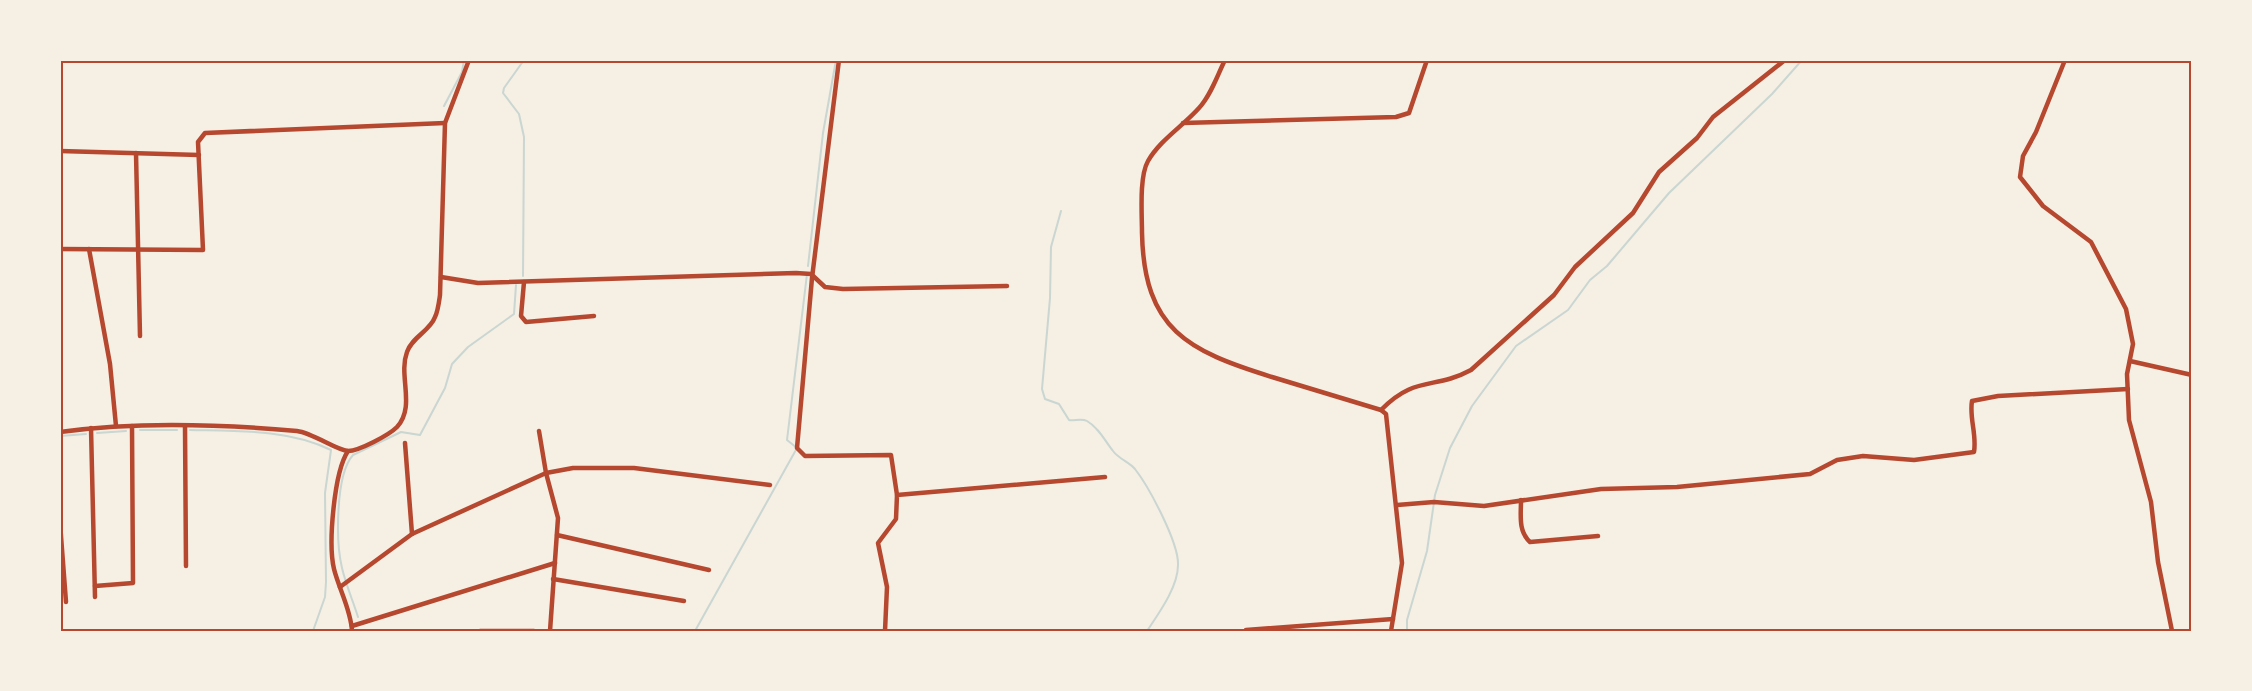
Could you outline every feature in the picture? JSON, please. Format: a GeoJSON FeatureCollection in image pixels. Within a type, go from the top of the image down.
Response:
{"type":"FeatureCollection","features":[{"type":"Feature","properties":{"kind":"street"},"geometry":{"type":"LineString","coordinates":[[60,432],[116,426],[185,426],[300,432],[348,451],[389,434],[404,416],[407,396],[406,354],[412,342],[435,319],[441,277],[445,123],[469,60]]}},
{"type":"Feature","properties":{"kind":"street"},"geometry":{"type":"LineString","coordinates":[[839,60],[812,278],[797,448],[805,456],[891,455],[897,495],[896,519],[878,543],[887,588],[885,631]]}},
{"type":"Feature","properties":{"kind":"street"},"geometry":{"type":"LineString","coordinates":[[1225,60],[1205,101],[1149,160],[1145,168],[1142,202],[1143,253],[1148,281],[1162,317],[1178,336],[1195,348],[1231,364],[1382,410],[1387,417],[1402,563],[1391,631]]}},
{"type":"Feature","properties":{"kind":"street"},"geometry":{"type":"LineString","coordinates":[[1183,123],[1396,117],[1409,113],[1427,60]]}},
{"type":"Feature","properties":{"kind":"street"},"geometry":{"type":"LineString","coordinates":[[1382,410],[1405,389],[1456,378],[1471,370],[1554,295],[1575,267],[1633,213],[1659,172],[1697,138],[1713,117],[1785,60]]}},
{"type":"Feature","properties":{"kind":"street"},"geometry":{"type":"LineString","coordinates":[[2065,60],[2036,132],[2023,156],[2020,177],[2043,206],[2076,228],[2091,242],[2126,309],[2133,344],[2128,389],[2129,420],[2151,502],[2158,562],[2172,631]]}},
{"type":"Feature","properties":{"kind":"street"},"geometry":{"type":"LineString","coordinates":[[60,249],[199,251],[204,248],[199,140],[205,133],[445,123]]}},
{"type":"Feature","properties":{"kind":"street"},"geometry":{"type":"LineString","coordinates":[[60,151],[199,155]]}},
{"type":"Feature","properties":{"kind":"street"},"geometry":{"type":"LineString","coordinates":[[136,153],[140,336]]}},
{"type":"Feature","properties":{"kind":"street"},"geometry":{"type":"LineString","coordinates":[[89,249],[110,364],[116,426]]}},
{"type":"Feature","properties":{"kind":"street"},"geometry":{"type":"LineString","coordinates":[[441,277],[478,283],[796,273],[810,274],[825,287],[843,289],[1006,286]]}},
{"type":"Feature","properties":{"kind":"street"},"geometry":{"type":"LineString","coordinates":[[524,282],[521,316],[526,322],[594,316]]}},
{"type":"Feature","properties":{"kind":"street"},"geometry":{"type":"LineString","coordinates":[[2130,361],[2192,375]]}},
{"type":"Feature","properties":{"kind":"street"},"geometry":{"type":"LineString","coordinates":[[1397,505],[1434,502],[1484,506],[1601,489],[1677,487],[1810,474],[1837,460],[1863,456],[1914,460],[1974,452],[1976,439],[1970,409],[1972,401],[1998,396],[2128,389]]}},
{"type":"Feature","properties":{"kind":"street"},"geometry":{"type":"LineString","coordinates":[[95,586],[133,582],[132,426]]}},
{"type":"Feature","properties":{"kind":"street"},"geometry":{"type":"LineString","coordinates":[[185,426],[186,566]]}},
{"type":"Feature","properties":{"kind":"street"},"geometry":{"type":"LineString","coordinates":[[91,428],[95,597]]}},
{"type":"Feature","properties":{"kind":"street"},"geometry":{"type":"LineString","coordinates":[[539,431],[546,473],[558,519],[549,631]]}},
{"type":"Feature","properties":{"kind":"street"},"geometry":{"type":"LineString","coordinates":[[405,443],[412,534]]}},
{"type":"Feature","properties":{"kind":"street"},"geometry":{"type":"LineString","coordinates":[[348,451],[339,474],[333,509],[333,566],[352,628],[555,563]]}},
{"type":"Feature","properties":{"kind":"street"},"geometry":{"type":"LineString","coordinates":[[340,587],[412,534],[546,473],[573,468],[634,468],[770,485]]}},
{"type":"Feature","properties":{"kind":"street"},"geometry":{"type":"LineString","coordinates":[[897,495],[1105,477]]}},
{"type":"Feature","properties":{"kind":"street"},"geometry":{"type":"LineString","coordinates":[[1521,500],[1522,528],[1524,536],[1530,542],[1598,536]]}},
{"type":"Feature","properties":{"kind":"street"},"geometry":{"type":"LineString","coordinates":[[60,523],[66,602]]}},
{"type":"Feature","properties":{"kind":"street"},"geometry":{"type":"LineString","coordinates":[[557,535],[709,570]]}},
{"type":"Feature","properties":{"kind":"street"},"geometry":{"type":"LineString","coordinates":[[554,579],[684,601]]}},
{"type":"Feature","properties":{"kind":"street"},"geometry":{"type":"LineString","coordinates":[[1245,630],[1393,619]]}},
{"type":"Feature","properties":{"kind":"street"},"geometry":{"type":"LineString","coordinates":[[480,631],[534,631]]}},
{"type":"Feature","properties":{"kind":"waterway"},"geometry":{"type":"LineString","coordinates":[[444,106],[462,72],[464,60]]}},
{"type":"Feature","properties":{"kind":"waterway"},"geometry":{"type":"LineString","coordinates":[[523,276],[524,137],[519,114],[503,93],[504,88],[524,60]]}},
{"type":"Feature","properties":{"kind":"waterway"},"geometry":{"type":"LineString","coordinates":[[808,266],[823,133],[836,60]]}},
{"type":"Feature","properties":{"kind":"waterway"},"geometry":{"type":"LineString","coordinates":[[1407,631],[1407,620],[1427,551],[1435,495],[1450,448],[1472,406],[1516,346],[1568,310],[1590,280],[1607,266],[1669,193],[1772,94],[1802,60]]}},
{"type":"Feature","properties":{"kind":"waterway"},"geometry":{"type":"LineString","coordinates":[[1061,211],[1051,247],[1050,298],[1042,389],[1045,399],[1059,404],[1069,420],[1087,421],[1098,431],[1115,454],[1135,469],[1148,488],[1169,530],[1177,555],[1177,573],[1167,600],[1147,631]]}},
{"type":"Feature","properties":{"kind":"waterway"},"geometry":{"type":"LineString","coordinates":[[695,631],[797,448],[787,440],[807,274]]}},
{"type":"Feature","properties":{"kind":"waterway"},"geometry":{"type":"LineString","coordinates":[[358,617],[340,557],[338,510],[347,465],[353,455],[401,432],[420,435],[445,388],[452,364],[468,347],[514,314],[516,285]]}},
{"type":"Feature","properties":{"kind":"waterway"},"geometry":{"type":"LineString","coordinates":[[140,430],[177,430]]}},
{"type":"Feature","properties":{"kind":"waterway"},"geometry":{"type":"LineString","coordinates":[[190,430],[244,431],[280,435],[298,438],[331,450],[325,493],[325,597],[313,631]]}},
{"type":"Feature","properties":{"kind":"waterway"},"geometry":{"type":"LineString","coordinates":[[97,433],[126,431]]}},
{"type":"Feature","properties":{"kind":"waterway"},"geometry":{"type":"LineString","coordinates":[[60,436],[86,434]]}}]}
